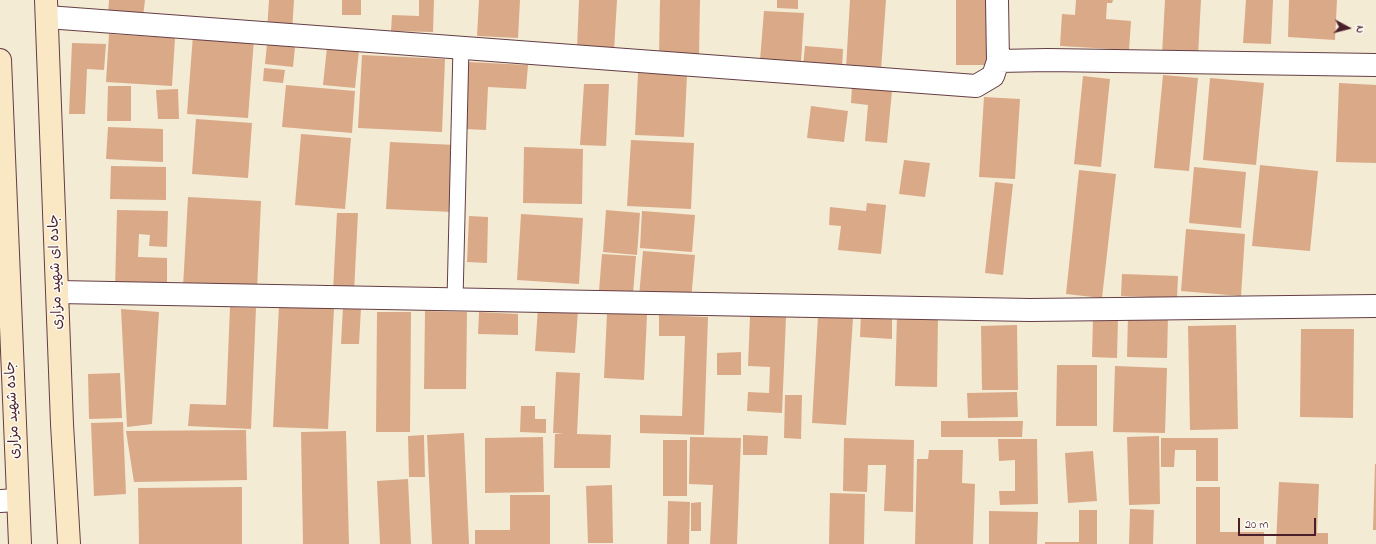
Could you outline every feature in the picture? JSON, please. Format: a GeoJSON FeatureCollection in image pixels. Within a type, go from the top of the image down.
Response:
{"type":"FeatureCollection","features":[{"type":"Feature","properties":{"kind":"main road","name":"جاده ای شهید مزاری"},"geometry":{"type":"LineString","coordinates":[[46,8],[62,424],[69,544]]}},
{"type":"Feature","properties":{"kind":"main road","name":"جاده شهید مزاری"},"geometry":{"type":"LineString","coordinates":[[0,60],[9,500],[20,544]]}},
{"type":"Feature","properties":{"kind":"street"},"geometry":{"type":"LineString","coordinates":[[46,8],[384,43],[461,47],[976,86],[994,76],[998,61],[997,0]]}},
{"type":"Feature","properties":{"kind":"street"},"geometry":{"type":"LineString","coordinates":[[998,61],[1048,60],[1376,65]]}},
{"type":"Feature","properties":{"kind":"street"},"geometry":{"type":"LineString","coordinates":[[58,292],[1030,310],[1376,306]]}},
{"type":"Feature","properties":{"kind":"lane"},"geometry":{"type":"LineString","coordinates":[[455,300],[461,47]]}},
{"type":"Feature","properties":{"kind":"building"},"geometry":{"type":"Polygon","coordinates":[[[109,0],[145,0],[143,17],[108,15],[109,0]]]}},
{"type":"Feature","properties":{"kind":"building"},"geometry":{"type":"Polygon","coordinates":[[[269,0],[294,0],[292,32],[267,31],[269,0]]]}},
{"type":"Feature","properties":{"kind":"building"},"geometry":{"type":"Polygon","coordinates":[[[342,0],[361,0],[361,15],[342,15],[342,0]]]}},
{"type":"Feature","properties":{"kind":"building"},"geometry":{"type":"Polygon","coordinates":[[[419,0],[434,0],[433,32],[391,31],[392,15],[419,16],[419,0]]]}},
{"type":"Feature","properties":{"kind":"building"},"geometry":{"type":"Polygon","coordinates":[[[479,0],[520,0],[518,38],[477,36],[479,0]]]}},
{"type":"Feature","properties":{"kind":"building"},"geometry":{"type":"Polygon","coordinates":[[[579,0],[617,0],[614,51],[577,49],[579,0]]]}},
{"type":"Feature","properties":{"kind":"building"},"geometry":{"type":"Polygon","coordinates":[[[660,0],[700,0],[699,57],[659,56],[660,0]]]}},
{"type":"Feature","properties":{"kind":"building"},"geometry":{"type":"Polygon","coordinates":[[[777,0],[798,0],[798,9],[777,8],[777,0]]]}},
{"type":"Feature","properties":{"kind":"building"},"geometry":{"type":"Polygon","coordinates":[[[850,0],[886,0],[881,70],[846,68],[850,0]]]}},
{"type":"Feature","properties":{"kind":"building"},"geometry":{"type":"Polygon","coordinates":[[[956,0],[987,0],[987,65],[956,65],[956,0]]]}},
{"type":"Feature","properties":{"kind":"building"},"geometry":{"type":"Polygon","coordinates":[[[1076,0],[1113,0],[1112,3],[1107,3],[1106,19],[1131,21],[1129,50],[1060,46],[1062,14],[1075,15],[1076,0]]]}},
{"type":"Feature","properties":{"kind":"building"},"geometry":{"type":"Polygon","coordinates":[[[1165,0],[1201,0],[1198,56],[1162,55],[1165,0]]]}},
{"type":"Feature","properties":{"kind":"building"},"geometry":{"type":"Polygon","coordinates":[[[1246,0],[1273,0],[1271,44],[1243,43],[1246,0]]]}},
{"type":"Feature","properties":{"kind":"building"},"geometry":{"type":"Polygon","coordinates":[[[1289,0],[1337,0],[1335,40],[1288,37],[1289,0]]]}},
{"type":"Feature","properties":{"kind":"building"},"geometry":{"type":"Polygon","coordinates":[[[764,11],[804,13],[801,62],[760,60],[764,11]]]}},
{"type":"Feature","properties":{"kind":"building"},"geometry":{"type":"Polygon","coordinates":[[[109,34],[175,38],[172,86],[106,82],[109,34]]]}},
{"type":"Feature","properties":{"kind":"building"},"geometry":{"type":"Polygon","coordinates":[[[193,35],[254,39],[248,118],[187,114],[193,35]]]}},
{"type":"Feature","properties":{"kind":"building"},"geometry":{"type":"Polygon","coordinates":[[[72,43],[106,44],[104,70],[87,69],[85,114],[69,114],[72,43]]]}},
{"type":"Feature","properties":{"kind":"building"},"geometry":{"type":"Polygon","coordinates":[[[267,44],[295,47],[293,67],[265,64],[267,44]]]}},
{"type":"Feature","properties":{"kind":"building"},"geometry":{"type":"Polygon","coordinates":[[[805,46],[843,49],[842,69],[803,66],[805,46]]]}},
{"type":"Feature","properties":{"kind":"building"},"geometry":{"type":"Polygon","coordinates":[[[327,47],[359,50],[355,88],[323,85],[327,47]]]}},
{"type":"Feature","properties":{"kind":"building"},"geometry":{"type":"Polygon","coordinates":[[[362,55],[445,59],[442,132],[358,128],[362,55]]]}},
{"type":"Feature","properties":{"kind":"building"},"geometry":{"type":"Polygon","coordinates":[[[469,62],[528,65],[526,89],[488,87],[486,130],[465,129],[469,62]]]}},
{"type":"Feature","properties":{"kind":"building"},"geometry":{"type":"Polygon","coordinates":[[[264,68],[285,70],[283,83],[263,81],[264,68]]]}},
{"type":"Feature","properties":{"kind":"building"},"geometry":{"type":"Polygon","coordinates":[[[638,73],[687,75],[684,137],[635,135],[638,73]]]}},
{"type":"Feature","properties":{"kind":"building"},"geometry":{"type":"Polygon","coordinates":[[[1163,75],[1198,78],[1189,171],[1154,168],[1163,75]]]}},
{"type":"Feature","properties":{"kind":"building"},"geometry":{"type":"Polygon","coordinates":[[[1083,76],[1110,79],[1101,167],[1074,164],[1083,76]]]}},
{"type":"Feature","properties":{"kind":"building"},"geometry":{"type":"Polygon","coordinates":[[[1210,78],[1264,83],[1256,165],[1203,160],[1210,78]]]}},
{"type":"Feature","properties":{"kind":"building"},"geometry":{"type":"Polygon","coordinates":[[[1339,83],[1376,85],[1376,163],[1336,162],[1339,83]]]}},
{"type":"Feature","properties":{"kind":"building"},"geometry":{"type":"Polygon","coordinates":[[[584,84],[609,84],[606,146],[580,145],[584,84]]]}},
{"type":"Feature","properties":{"kind":"building"},"geometry":{"type":"Polygon","coordinates":[[[286,85],[355,91],[352,133],[282,127],[286,85]]]}},
{"type":"Feature","properties":{"kind":"building"},"geometry":{"type":"Polygon","coordinates":[[[108,86],[131,86],[131,121],[107,121],[108,86]]]}},
{"type":"Feature","properties":{"kind":"building"},"geometry":{"type":"Polygon","coordinates":[[[852,87],[892,91],[887,143],[865,141],[868,105],[851,103],[852,87]]]}},
{"type":"Feature","properties":{"kind":"building"},"geometry":{"type":"Polygon","coordinates":[[[178,89],[179,119],[158,119],[156,90],[178,89]]]}},
{"type":"Feature","properties":{"kind":"building"},"geometry":{"type":"Polygon","coordinates":[[[984,97],[1020,99],[1015,179],[979,177],[984,97]]]}},
{"type":"Feature","properties":{"kind":"building"},"geometry":{"type":"Polygon","coordinates":[[[811,106],[848,111],[844,142],[807,138],[811,106]]]}},
{"type":"Feature","properties":{"kind":"building"},"geometry":{"type":"Polygon","coordinates":[[[196,119],[252,123],[248,178],[192,174],[196,119]]]}},
{"type":"Feature","properties":{"kind":"building"},"geometry":{"type":"Polygon","coordinates":[[[108,127],[163,129],[163,162],[106,159],[108,127]]]}},
{"type":"Feature","properties":{"kind":"building"},"geometry":{"type":"Polygon","coordinates":[[[301,134],[351,138],[345,209],[295,205],[301,134]]]}},
{"type":"Feature","properties":{"kind":"building"},"geometry":{"type":"Polygon","coordinates":[[[631,140],[694,143],[691,209],[627,206],[631,140]]]}},
{"type":"Feature","properties":{"kind":"building"},"geometry":{"type":"Polygon","coordinates":[[[390,142],[456,145],[452,212],[386,209],[390,142]]]}},
{"type":"Feature","properties":{"kind":"building"},"geometry":{"type":"Polygon","coordinates":[[[524,147],[583,149],[582,204],[523,203],[524,147]]]}},
{"type":"Feature","properties":{"kind":"building"},"geometry":{"type":"Polygon","coordinates":[[[904,160],[930,163],[925,197],[899,194],[904,160]]]}},
{"type":"Feature","properties":{"kind":"building"},"geometry":{"type":"Polygon","coordinates":[[[1260,165],[1318,171],[1310,251],[1252,246],[1260,165]]]}},
{"type":"Feature","properties":{"kind":"building"},"geometry":{"type":"Polygon","coordinates":[[[111,166],[166,167],[166,200],[110,199],[111,166]]]}},
{"type":"Feature","properties":{"kind":"building"},"geometry":{"type":"Polygon","coordinates":[[[1194,167],[1246,172],[1241,228],[1189,223],[1194,167]]]}},
{"type":"Feature","properties":{"kind":"building"},"geometry":{"type":"Polygon","coordinates":[[[1079,170],[1116,174],[1102,298],[1066,294],[1079,170]]]}},
{"type":"Feature","properties":{"kind":"building"},"geometry":{"type":"Polygon","coordinates":[[[995,182],[1013,184],[1003,275],[985,273],[995,182]]]}},
{"type":"Feature","properties":{"kind":"building"},"geometry":{"type":"Polygon","coordinates":[[[188,197],[261,201],[257,290],[183,287],[188,197]]]}},
{"type":"Feature","properties":{"kind":"building"},"geometry":{"type":"Polygon","coordinates":[[[867,203],[886,205],[881,254],[838,250],[841,226],[829,225],[830,207],[866,211],[867,203]]]}},
{"type":"Feature","properties":{"kind":"building"},"geometry":{"type":"Polygon","coordinates":[[[117,210],[168,211],[167,247],[149,246],[150,235],[139,234],[138,257],[167,258],[167,291],[115,290],[117,210]]]}},
{"type":"Feature","properties":{"kind":"building"},"geometry":{"type":"Polygon","coordinates":[[[606,210],[640,213],[637,255],[603,252],[606,210]]]}},
{"type":"Feature","properties":{"kind":"building"},"geometry":{"type":"Polygon","coordinates":[[[642,211],[695,215],[692,252],[640,248],[642,211]]]}},
{"type":"Feature","properties":{"kind":"building"},"geometry":{"type":"Polygon","coordinates":[[[337,213],[358,213],[354,292],[333,291],[337,213]]]}},
{"type":"Feature","properties":{"kind":"building"},"geometry":{"type":"Polygon","coordinates":[[[521,214],[583,218],[579,284],[517,280],[521,214]]]}},
{"type":"Feature","properties":{"kind":"building"},"geometry":{"type":"Polygon","coordinates":[[[469,216],[488,217],[487,263],[467,262],[469,216]]]}},
{"type":"Feature","properties":{"kind":"building"},"geometry":{"type":"Polygon","coordinates":[[[1186,229],[1245,234],[1241,296],[1181,291],[1186,229]]]}},
{"type":"Feature","properties":{"kind":"building"},"geometry":{"type":"Polygon","coordinates":[[[643,251],[695,255],[691,300],[639,297],[643,251]]]}},
{"type":"Feature","properties":{"kind":"building"},"geometry":{"type":"Polygon","coordinates":[[[602,254],[636,256],[633,294],[599,291],[602,254]]]}},
{"type":"Feature","properties":{"kind":"building"},"geometry":{"type":"Polygon","coordinates":[[[1122,274],[1178,276],[1177,298],[1121,296],[1122,274]]]}},
{"type":"Feature","properties":{"kind":"building"},"geometry":{"type":"Polygon","coordinates":[[[279,305],[334,308],[328,429],[273,427],[279,305]]]}},
{"type":"Feature","properties":{"kind":"building"},"geometry":{"type":"Polygon","coordinates":[[[230,307],[256,308],[251,429],[188,426],[190,404],[226,405],[230,307]]]}},
{"type":"Feature","properties":{"kind":"building"},"geometry":{"type":"Polygon","coordinates":[[[343,307],[361,308],[359,344],[341,344],[343,307]]]}},
{"type":"Feature","properties":{"kind":"building"},"geometry":{"type":"Polygon","coordinates":[[[538,308],[578,310],[575,353],[535,351],[538,308]]]}},
{"type":"Feature","properties":{"kind":"building"},"geometry":{"type":"Polygon","coordinates":[[[121,309],[159,312],[152,424],[127,427],[121,309]]]}},
{"type":"Feature","properties":{"kind":"building"},"geometry":{"type":"Polygon","coordinates":[[[425,311],[467,312],[466,389],[424,389],[425,311]]]}},
{"type":"Feature","properties":{"kind":"building"},"geometry":{"type":"Polygon","coordinates":[[[377,312],[411,312],[410,432],[376,432],[377,312]]]}},
{"type":"Feature","properties":{"kind":"building"},"geometry":{"type":"Polygon","coordinates":[[[479,312],[518,314],[518,335],[478,334],[479,312]]]}},
{"type":"Feature","properties":{"kind":"building"},"geometry":{"type":"Polygon","coordinates":[[[607,313],[647,315],[644,380],[604,378],[607,313]]]}},
{"type":"Feature","properties":{"kind":"building"},"geometry":{"type":"Polygon","coordinates":[[[861,314],[892,315],[892,339],[860,337],[861,314]]]}},
{"type":"Feature","properties":{"kind":"building"},"geometry":{"type":"Polygon","coordinates":[[[659,315],[708,317],[704,435],[640,433],[640,415],[682,416],[685,336],[659,336],[659,315]]]}},
{"type":"Feature","properties":{"kind":"building"},"geometry":{"type":"Polygon","coordinates":[[[750,316],[786,317],[782,413],[747,411],[748,392],[769,393],[770,367],[748,366],[750,316]]]}},
{"type":"Feature","properties":{"kind":"building"},"geometry":{"type":"Polygon","coordinates":[[[818,316],[853,318],[846,425],[812,423],[818,316]]]}},
{"type":"Feature","properties":{"kind":"building"},"geometry":{"type":"Polygon","coordinates":[[[897,316],[938,317],[937,387],[895,386],[897,316]]]}},
{"type":"Feature","properties":{"kind":"building"},"geometry":{"type":"Polygon","coordinates":[[[1093,316],[1118,317],[1117,358],[1092,357],[1093,316]]]}},
{"type":"Feature","properties":{"kind":"building"},"geometry":{"type":"Polygon","coordinates":[[[1128,316],[1168,317],[1167,358],[1127,357],[1128,316]]]}},
{"type":"Feature","properties":{"kind":"building"},"geometry":{"type":"Polygon","coordinates":[[[1017,325],[1018,390],[982,390],[981,326],[1017,325]]]}},
{"type":"Feature","properties":{"kind":"building"},"geometry":{"type":"Polygon","coordinates":[[[1236,325],[1238,429],[1190,430],[1188,326],[1236,325]]]}},
{"type":"Feature","properties":{"kind":"building"},"geometry":{"type":"Polygon","coordinates":[[[1301,329],[1354,329],[1353,418],[1300,417],[1301,329]]]}},
{"type":"Feature","properties":{"kind":"building"},"geometry":{"type":"Polygon","coordinates":[[[741,352],[741,375],[717,375],[717,353],[741,352]]]}},
{"type":"Feature","properties":{"kind":"building"},"geometry":{"type":"Polygon","coordinates":[[[1057,365],[1097,365],[1097,426],[1056,426],[1057,365]]]}},
{"type":"Feature","properties":{"kind":"building"},"geometry":{"type":"Polygon","coordinates":[[[1115,366],[1167,368],[1165,433],[1113,432],[1115,366]]]}},
{"type":"Feature","properties":{"kind":"building"},"geometry":{"type":"Polygon","coordinates":[[[556,372],[580,373],[577,434],[611,435],[610,468],[554,468],[555,434],[564,433],[553,433],[556,372]]]}},
{"type":"Feature","properties":{"kind":"building"},"geometry":{"type":"Polygon","coordinates":[[[120,373],[122,418],[89,419],[88,374],[120,373]]]}},
{"type":"Feature","properties":{"kind":"building"},"geometry":{"type":"Polygon","coordinates":[[[1017,392],[1018,417],[968,418],[967,393],[1017,392]]]}},
{"type":"Feature","properties":{"kind":"building"},"geometry":{"type":"Polygon","coordinates":[[[785,395],[802,395],[801,439],[784,438],[785,395]]]}},
{"type":"Feature","properties":{"kind":"building"},"geometry":{"type":"Polygon","coordinates":[[[521,406],[535,406],[535,419],[546,419],[546,433],[520,432],[521,406]]]}},
{"type":"Feature","properties":{"kind":"building"},"geometry":{"type":"Polygon","coordinates":[[[941,421],[1023,421],[1022,437],[941,437],[941,421]]]}},
{"type":"Feature","properties":{"kind":"building"},"geometry":{"type":"Polygon","coordinates":[[[123,422],[126,494],[94,496],[91,423],[123,422]]]}},
{"type":"Feature","properties":{"kind":"building"},"geometry":{"type":"Polygon","coordinates":[[[246,430],[247,480],[134,482],[126,431],[246,430]]]}},
{"type":"Feature","properties":{"kind":"building"},"geometry":{"type":"Polygon","coordinates":[[[346,431],[349,544],[303,544],[301,432],[346,431]]]}},
{"type":"Feature","properties":{"kind":"building"},"geometry":{"type":"Polygon","coordinates":[[[464,433],[469,544],[432,544],[427,435],[464,433]]]}},
{"type":"Feature","properties":{"kind":"building"},"geometry":{"type":"Polygon","coordinates":[[[424,435],[425,477],[409,477],[408,436],[424,435]]]}},
{"type":"Feature","properties":{"kind":"building"},"geometry":{"type":"Polygon","coordinates":[[[743,435],[768,436],[767,455],[743,455],[743,435]]]}},
{"type":"Feature","properties":{"kind":"building"},"geometry":{"type":"Polygon","coordinates":[[[1159,436],[1160,504],[1129,505],[1127,437],[1159,436]]]}},
{"type":"Feature","properties":{"kind":"building"},"geometry":{"type":"Polygon","coordinates":[[[543,437],[544,492],[485,493],[485,438],[543,437]]]}},
{"type":"Feature","properties":{"kind":"building"},"geometry":{"type":"Polygon","coordinates":[[[690,437],[741,438],[737,544],[710,544],[713,485],[689,484],[690,437]]]}},
{"type":"Feature","properties":{"kind":"building"},"geometry":{"type":"Polygon","coordinates":[[[844,438],[914,440],[913,512],[884,511],[886,465],[868,465],[867,492],[843,491],[844,438]]]}},
{"type":"Feature","properties":{"kind":"building"},"geometry":{"type":"Polygon","coordinates":[[[1161,438],[1218,438],[1218,481],[1196,481],[1196,450],[1175,450],[1174,467],[1161,467],[1161,438]]]}},
{"type":"Feature","properties":{"kind":"building"},"geometry":{"type":"Polygon","coordinates":[[[998,439],[1037,439],[1038,504],[1000,505],[999,491],[1015,491],[1015,460],[999,461],[998,439]]]}},
{"type":"Feature","properties":{"kind":"building"},"geometry":{"type":"Polygon","coordinates":[[[663,440],[687,440],[687,496],[663,496],[663,440]]]}},
{"type":"Feature","properties":{"kind":"building"},"geometry":{"type":"Polygon","coordinates":[[[929,450],[963,450],[962,483],[975,484],[973,544],[915,544],[917,459],[928,459],[929,450]]]}},
{"type":"Feature","properties":{"kind":"building"},"geometry":{"type":"Polygon","coordinates":[[[1093,451],[1097,501],[1068,503],[1065,453],[1093,451]]]}},
{"type":"Feature","properties":{"kind":"building"},"geometry":{"type":"Polygon","coordinates":[[[1375,464],[1376,530],[1373,530],[1375,464]]]}},
{"type":"Feature","properties":{"kind":"building"},"geometry":{"type":"Polygon","coordinates":[[[408,479],[411,544],[380,544],[377,481],[408,479]]]}},
{"type":"Feature","properties":{"kind":"building"},"geometry":{"type":"Polygon","coordinates":[[[1279,482],[1319,484],[1317,533],[1328,533],[1328,544],[1276,544],[1279,482]]]}},
{"type":"Feature","properties":{"kind":"building"},"geometry":{"type":"Polygon","coordinates":[[[612,485],[613,543],[588,543],[586,486],[612,485]]]}},
{"type":"Feature","properties":{"kind":"building"},"geometry":{"type":"Polygon","coordinates":[[[242,487],[242,544],[139,544],[138,488],[242,487]]]}},
{"type":"Feature","properties":{"kind":"building"},"geometry":{"type":"Polygon","coordinates":[[[1196,487],[1220,487],[1220,532],[1264,532],[1264,544],[1196,544],[1196,487]]]}},
{"type":"Feature","properties":{"kind":"building"},"geometry":{"type":"Polygon","coordinates":[[[830,493],[865,494],[864,544],[829,544],[830,493]]]}},
{"type":"Feature","properties":{"kind":"building"},"geometry":{"type":"Polygon","coordinates":[[[510,495],[550,495],[550,544],[475,544],[475,530],[510,530],[510,495]]]}},
{"type":"Feature","properties":{"kind":"building"},"geometry":{"type":"Polygon","coordinates":[[[668,501],[690,502],[689,544],[667,544],[668,501]]]}},
{"type":"Feature","properties":{"kind":"building"},"geometry":{"type":"Polygon","coordinates":[[[701,502],[701,531],[691,531],[691,503],[701,502]]]}},
{"type":"Feature","properties":{"kind":"building"},"geometry":{"type":"Polygon","coordinates":[[[1130,509],[1154,510],[1153,544],[1129,544],[1130,509]]]}},
{"type":"Feature","properties":{"kind":"building"},"geometry":{"type":"Polygon","coordinates":[[[1079,510],[1097,510],[1097,544],[1045,544],[1045,542],[1079,542],[1079,510]]]}},
{"type":"Feature","properties":{"kind":"building"},"geometry":{"type":"Polygon","coordinates":[[[989,511],[1038,512],[1037,544],[989,544],[989,511]]]}}]}
